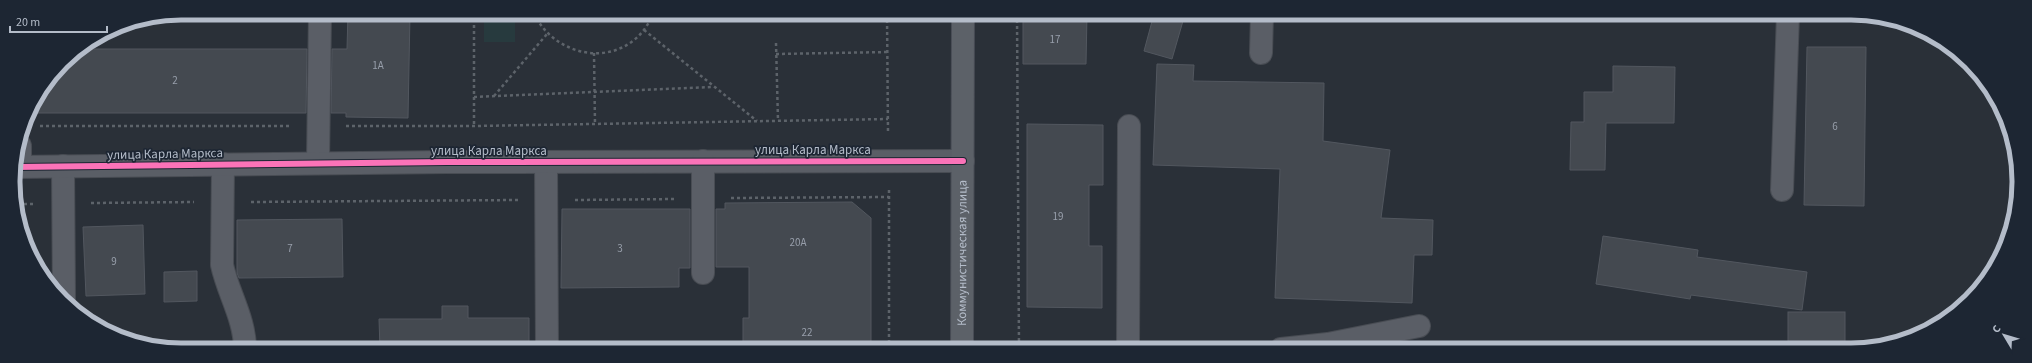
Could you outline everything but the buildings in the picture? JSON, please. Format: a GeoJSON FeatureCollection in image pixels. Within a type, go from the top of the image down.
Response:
{"type":"FeatureCollection","features":[{"type":"Feature","properties":{"kind":"main road","name":"Коммунистическая улица"},"geometry":{"type":"LineString","coordinates":[[962,343],[963,20]]}},
{"type":"Feature","properties":{"kind":"street"},"geometry":{"type":"LineString","coordinates":[[318,163],[320,20]]}},
{"type":"Feature","properties":{"kind":"street"},"geometry":{"type":"LineString","coordinates":[[1261,53],[1262,20]]}},
{"type":"Feature","properties":{"kind":"street"},"geometry":{"type":"LineString","coordinates":[[1782,190],[1788,20]]}},
{"type":"Feature","properties":{"kind":"street"},"geometry":{"type":"LineString","coordinates":[[1128,343],[1129,126]]}},
{"type":"Feature","properties":{"kind":"street","name":"улица Карла Маркса"},"geometry":{"type":"LineString","coordinates":[[21,160],[63,166],[318,163],[963,161]]}},
{"type":"Feature","properties":{"kind":"street"},"geometry":{"type":"LineString","coordinates":[[703,161],[703,273]]}},
{"type":"Feature","properties":{"kind":"street"},"geometry":{"type":"LineString","coordinates":[[546,162],[547,343]]}},
{"type":"Feature","properties":{"kind":"street"},"geometry":{"type":"LineString","coordinates":[[223,164],[222,265],[225,279],[241,323],[244,343]]}},
{"type":"Feature","properties":{"kind":"street"},"geometry":{"type":"LineString","coordinates":[[63,166],[64,292]]}},
{"type":"Feature","properties":{"kind":"street"},"geometry":{"type":"LineString","coordinates":[[1333,343],[1418,326]]}},
{"type":"Feature","properties":{"kind":"path"},"geometry":{"type":"LineString","coordinates":[[474,20],[474,126]]}},
{"type":"Feature","properties":{"kind":"path"},"geometry":{"type":"LineString","coordinates":[[537,20],[547,34],[564,46],[581,52],[594,53],[617,49],[633,41],[644,30],[650,20]]}},
{"type":"Feature","properties":{"kind":"path"},"geometry":{"type":"LineString","coordinates":[[1017,20],[1019,343]]}},
{"type":"Feature","properties":{"kind":"path"},"geometry":{"type":"LineString","coordinates":[[644,30],[757,121]]}},
{"type":"Feature","properties":{"kind":"path"},"geometry":{"type":"LineString","coordinates":[[494,96],[547,34]]}},
{"type":"Feature","properties":{"kind":"path"},"geometry":{"type":"LineString","coordinates":[[776,43],[778,121]]}},
{"type":"Feature","properties":{"kind":"path"},"geometry":{"type":"LineString","coordinates":[[776,54],[888,52]]}},
{"type":"Feature","properties":{"kind":"path"},"geometry":{"type":"LineString","coordinates":[[594,53],[595,124]]}},
{"type":"Feature","properties":{"kind":"path"},"geometry":{"type":"LineString","coordinates":[[474,97],[713,87]]}},
{"type":"Feature","properties":{"kind":"path"},"geometry":{"type":"LineString","coordinates":[[33,126],[474,126],[888,119]]}},
{"type":"Feature","properties":{"kind":"path"},"geometry":{"type":"LineString","coordinates":[[21,204],[888,197]]}},
{"type":"Feature","properties":{"kind":"green space"},"geometry":{"type":"Polygon","coordinates":[[[484,20],[515,20],[515,42],[484,42],[484,20]]]}},
{"type":"Feature","properties":{"kind":"cycle path"},"geometry":{"type":"LineString","coordinates":[[20,167],[447,162],[963,161]]}}]}
